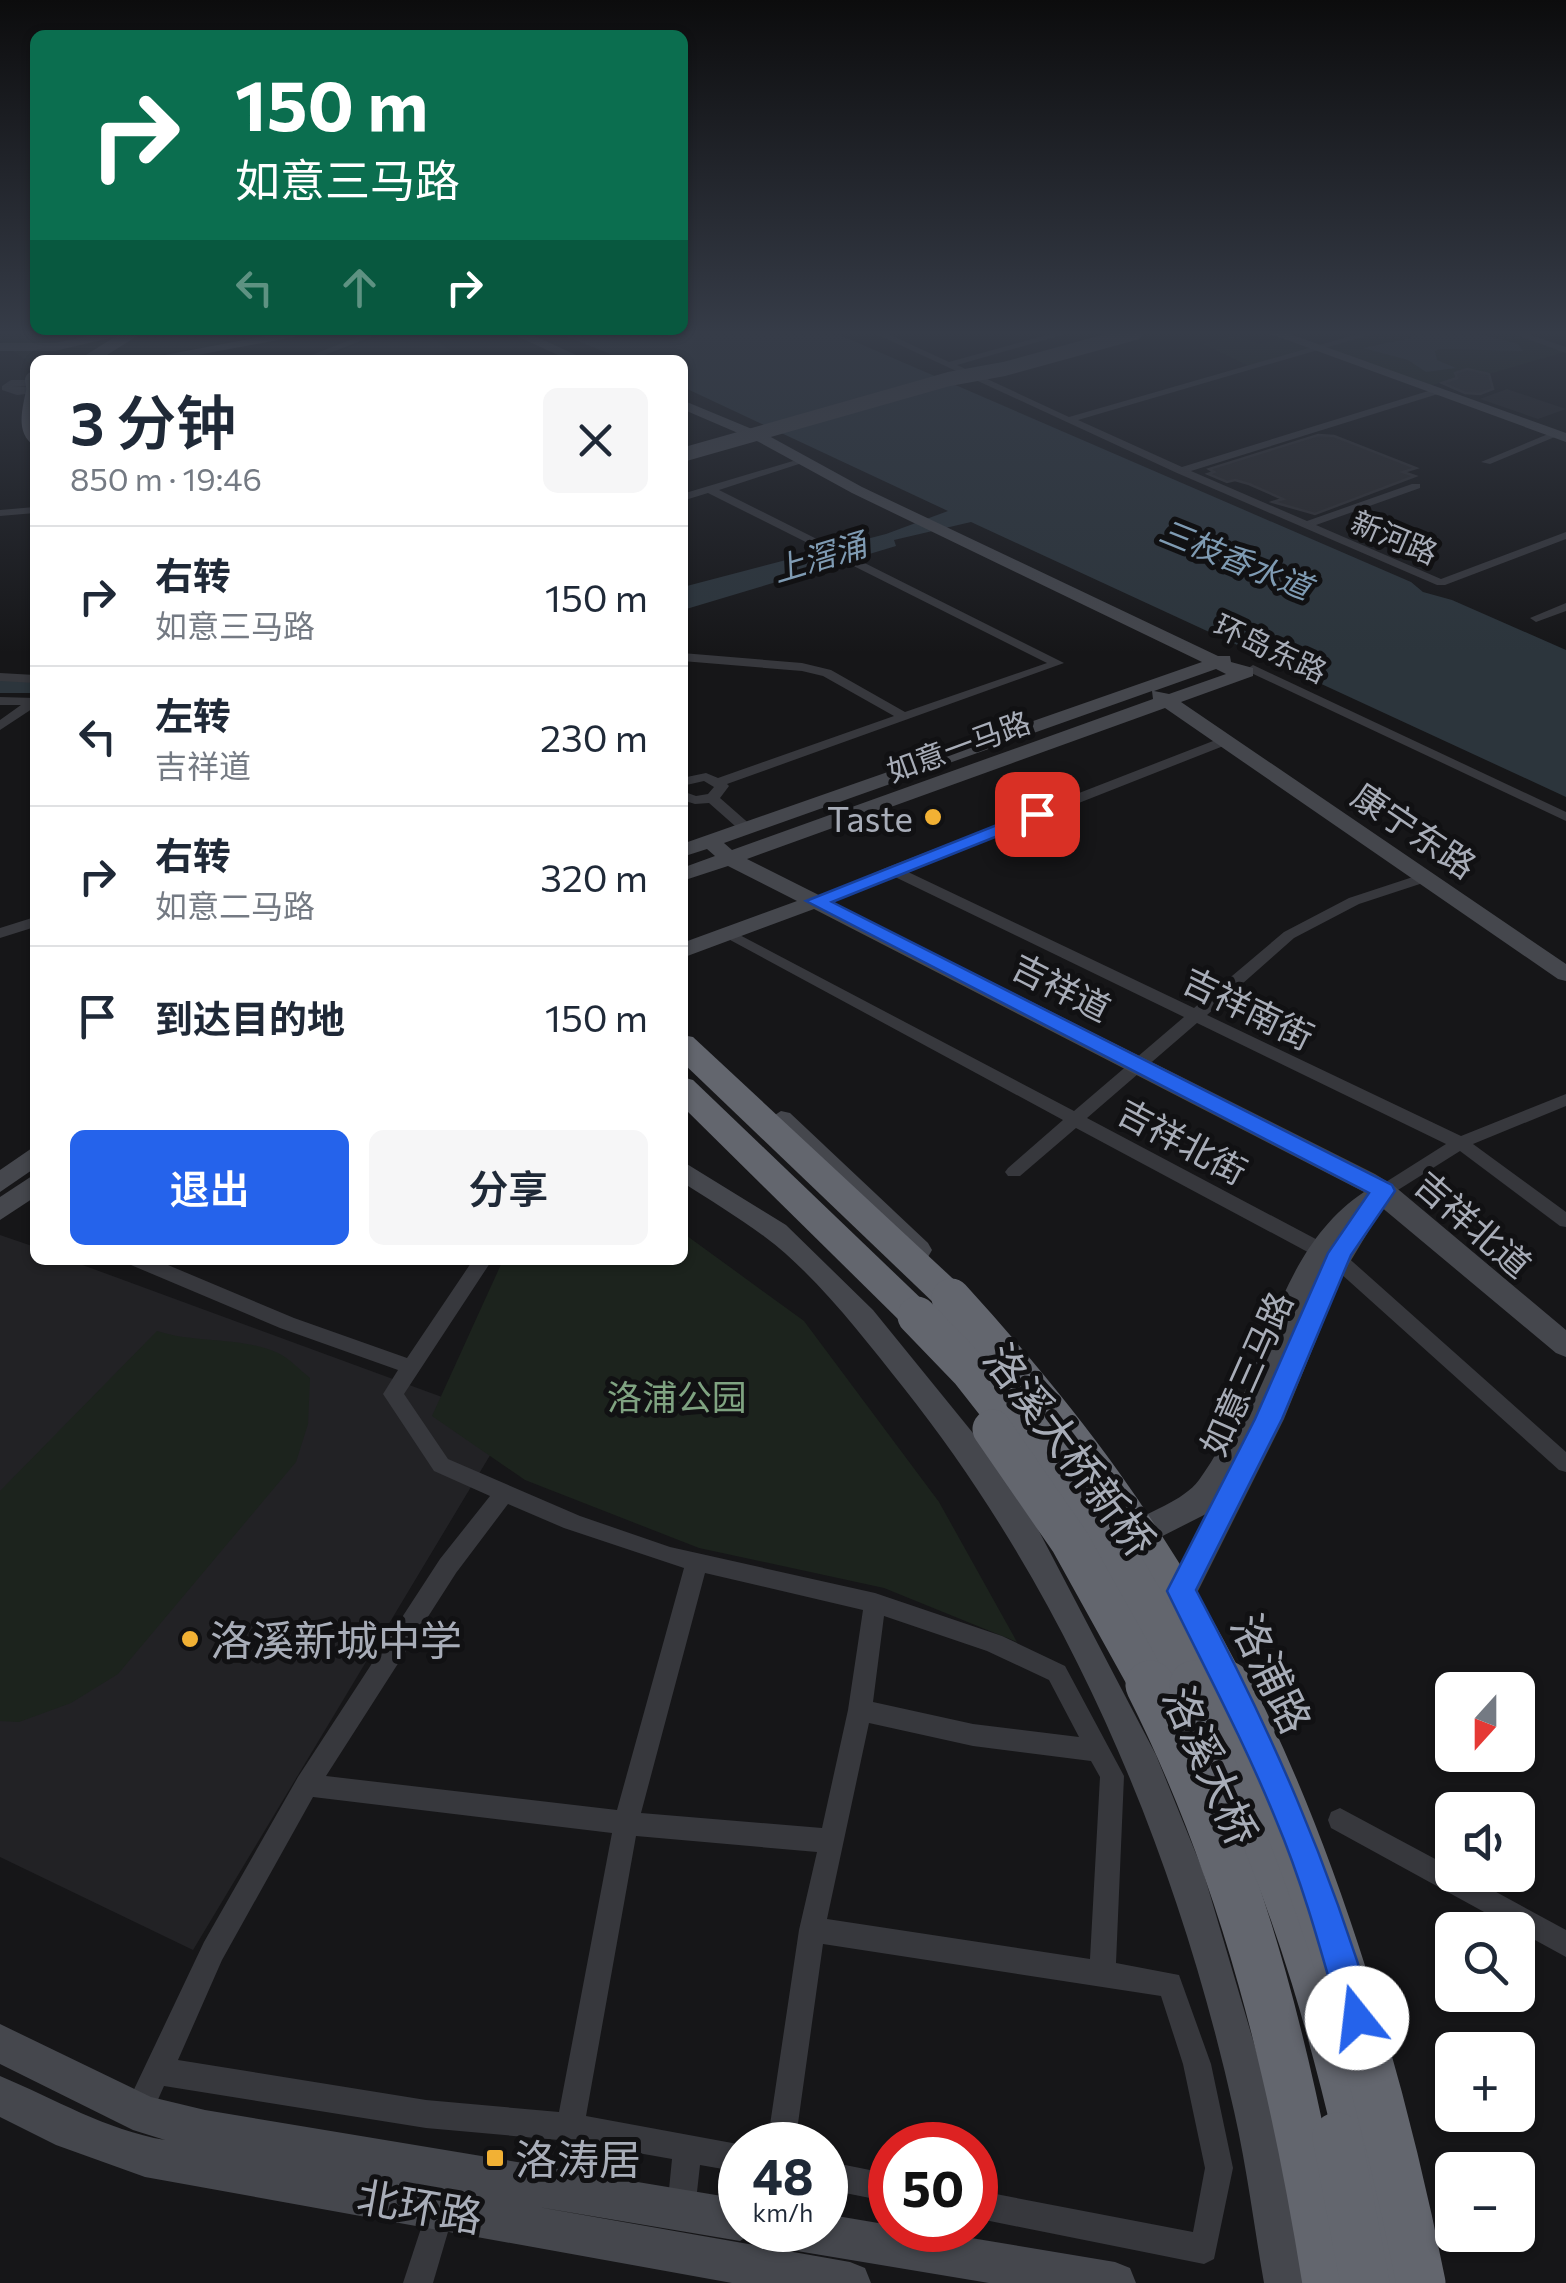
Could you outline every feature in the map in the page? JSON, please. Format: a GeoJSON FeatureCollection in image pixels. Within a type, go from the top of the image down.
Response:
{"type":"FeatureCollection","features":[{"type":"Feature","properties":{"kind":"highway","name":"洛浦路"},"geometry":{"type":"LineString","coordinates":[[688,1051],[925,1311]]}},
{"type":"Feature","properties":{"kind":"highway"},"geometry":{"type":"LineString","coordinates":[[688,1093],[925,1311]]}},
{"type":"Feature","properties":{"kind":"highway"},"geometry":{"type":"LineString","coordinates":[[688,1107],[925,1311]]}},
{"type":"Feature","properties":{"kind":"highway","name":"洛溪大桥新桥"},"geometry":{"type":"LineString","coordinates":[[925,1311],[998,1436],[1048,1508],[1136,1653],[1192,1771],[1222,1848],[1266,1992],[1317,2210],[1327,2283]]}},
{"type":"Feature","properties":{"kind":"highway","name":"洛溪大桥新桥"},"geometry":{"type":"LineString","coordinates":[[925,1311],[1051,1411],[1108,1486],[1161,1568],[1230,1698],[1285,1823],[1338,1964],[1424,2283]]}},
{"type":"Feature","properties":{"kind":"highway","name":"洛溪大桥"},"geometry":{"type":"LineString","coordinates":[[925,1311],[1012,1422],[1090,1536],[1188,1704],[1233,1799],[1290,1961],[1314,2047],[1338,2141],[1366,2283]]}},
{"type":"Feature","properties":{"kind":"highway","name":"洛溪大桥"},"geometry":{"type":"LineString","coordinates":[[925,1311],[1027,1416],[1072,1482],[1206,1702],[1250,1794],[1309,1958],[1359,2138],[1390,2283]]}},
{"type":"Feature","properties":{"kind":"street"},"geometry":{"type":"LineString","coordinates":[[688,450],[724,440]]}},
{"type":"Feature","properties":{"kind":"street"},"geometry":{"type":"LineString","coordinates":[[688,450],[728,440]]}},
{"type":"Feature","properties":{"kind":"street"},"geometry":{"type":"LineString","coordinates":[[756,440],[798,460]]}},
{"type":"Feature","properties":{"kind":"street","name":"新河路"},"geometry":{"type":"LineString","coordinates":[[1111,440],[1441,584],[1566,535]]}},
{"type":"Feature","properties":{"kind":"street"},"geometry":{"type":"LineString","coordinates":[[1180,471],[1281,440]]}},
{"type":"Feature","properties":{"kind":"street"},"geometry":{"type":"LineString","coordinates":[[1486,462],[1551,440]]}},
{"type":"Feature","properties":{"kind":"street"},"geometry":{"type":"LineString","coordinates":[[688,496],[798,460]]}},
{"type":"Feature","properties":{"kind":"street","name":"环岛东路"},"geometry":{"type":"LineString","coordinates":[[798,460],[1566,817]]}},
{"type":"Feature","properties":{"kind":"street"},"geometry":{"type":"LineString","coordinates":[[1306,525],[1416,486]]}},
{"type":"Feature","properties":{"kind":"street"},"geometry":{"type":"LineString","coordinates":[[688,778],[706,777],[720,782],[1058,662],[710,490]]}},
{"type":"Feature","properties":{"kind":"street"},"geometry":{"type":"LineString","coordinates":[[0,512],[30,510]]}},
{"type":"Feature","properties":{"kind":"street"},"geometry":{"type":"LineString","coordinates":[[1536,618],[1566,607]]}},
{"type":"Feature","properties":{"kind":"street"},"geometry":{"type":"LineString","coordinates":[[688,658],[802,667],[827,673],[904,717]]}},
{"type":"Feature","properties":{"kind":"street","name":"如意一马路"},"geometry":{"type":"LineString","coordinates":[[688,849],[1146,688],[1235,666]]}},
{"type":"Feature","properties":{"kind":"street","name":"如意一马路"},"geometry":{"type":"LineString","coordinates":[[688,873],[1170,702],[1235,666]]}},
{"type":"Feature","properties":{"kind":"street"},"geometry":{"type":"LineString","coordinates":[[0,677],[30,678]]}},
{"type":"Feature","properties":{"kind":"street","name":"康宁东路"},"geometry":{"type":"LineString","coordinates":[[1146,688],[1566,974]]}},
{"type":"Feature","properties":{"kind":"street"},"geometry":{"type":"LineString","coordinates":[[0,702],[30,702]]}},
{"type":"Feature","properties":{"kind":"street"},"geometry":{"type":"LineString","coordinates":[[0,726],[30,705]]}},
{"type":"Feature","properties":{"kind":"street"},"geometry":{"type":"LineString","coordinates":[[688,948],[1226,740]]}},
{"type":"Feature","properties":{"kind":"street"},"geometry":{"type":"LineString","coordinates":[[688,797],[712,798],[722,791],[720,782]]}},
{"type":"Feature","properties":{"kind":"street"},"geometry":{"type":"LineString","coordinates":[[712,798],[748,830]]}},
{"type":"Feature","properties":{"kind":"street","name":"吉祥道"},"geometry":{"type":"LineString","coordinates":[[710,842],[729,858],[1384,1191]]}},
{"type":"Feature","properties":{"kind":"street","name":"吉祥南街"},"geometry":{"type":"LineString","coordinates":[[893,870],[1460,1143],[1566,1221]]}},
{"type":"Feature","properties":{"kind":"street"},"geometry":{"type":"LineString","coordinates":[[1014,1172],[1289,935],[1354,901],[1427,877]]}},
{"type":"Feature","properties":{"kind":"street"},"geometry":{"type":"LineString","coordinates":[[0,933],[30,924]]}},
{"type":"Feature","properties":{"kind":"street","name":"吉祥北街"},"geometry":{"type":"LineString","coordinates":[[727,934],[1329,1255],[1566,1464]]}},
{"type":"Feature","properties":{"kind":"street","name":"洛浦路"},"geometry":{"type":"LineString","coordinates":[[688,1048],[741,1083],[890,1220],[998,1333],[1117,1480],[1150,1529],[1216,1654],[1294,1822],[1328,1917],[1413,2214],[1424,2283]]}},
{"type":"Feature","properties":{"kind":"street","name":"如意三马路"},"geometry":{"type":"LineString","coordinates":[[1056,1594],[1095,1559],[1190,1510],[1210,1490],[1329,1255],[1384,1191],[1460,1143],[1566,1100]]}},
{"type":"Feature","properties":{"kind":"street"},"geometry":{"type":"LineString","coordinates":[[0,1183],[30,1158]]}},
{"type":"Feature","properties":{"kind":"street"},"geometry":{"type":"LineString","coordinates":[[688,1174],[777,1232],[863,1317],[967,1446],[1019,1524],[1166,1816],[1212,1952],[1254,2111],[1285,2283]]}},
{"type":"Feature","properties":{"kind":"street"},"geometry":{"type":"LineString","coordinates":[[0,1212],[30,1186]]}},
{"type":"Feature","properties":{"kind":"street","name":"吉祥北道"},"geometry":{"type":"LineString","coordinates":[[1384,1191],[1566,1346]]}},
{"type":"Feature","properties":{"kind":"street","name":"如意三马路"},"geometry":{"type":"LineString","coordinates":[[1182,1591],[1268,1419],[1329,1255]]}},
{"type":"Feature","properties":{"kind":"street"},"geometry":{"type":"LineString","coordinates":[[150,1265],[271,1316],[411,1367]]}},
{"type":"Feature","properties":{"kind":"street"},"geometry":{"type":"LineString","coordinates":[[479,1265],[393,1394],[441,1465],[572,1522],[697,1562],[874,1603],[994,1644],[1056,1673],[1112,1776],[1102,1973]]}},
{"type":"Feature","properties":{"kind":"street"},"geometry":{"type":"LineString","coordinates":[[1019,1524],[1036,1535],[1060,1532],[1098,1518],[1116,1498],[1117,1480]]}},
{"type":"Feature","properties":{"kind":"street"},"geometry":{"type":"LineString","coordinates":[[138,2112],[214,1951],[307,1784],[448,1566],[504,1493]]}},
{"type":"Feature","properties":{"kind":"street"},"geometry":{"type":"LineString","coordinates":[[570,2127],[626,1824],[697,1562]]}},
{"type":"Feature","properties":{"kind":"street"},"geometry":{"type":"LineString","coordinates":[[784,2122],[812,1930],[860,1710],[874,1603]]}},
{"type":"Feature","properties":{"kind":"street"},"geometry":{"type":"LineString","coordinates":[[1104,1687],[1216,1654]]}},
{"type":"Feature","properties":{"kind":"street"},"geometry":{"type":"LineString","coordinates":[[860,1710],[973,1736],[1098,1751]]}},
{"type":"Feature","properties":{"kind":"street"},"geometry":{"type":"LineString","coordinates":[[307,1784],[626,1824],[832,1841]]}},
{"type":"Feature","properties":{"kind":"street"},"geometry":{"type":"LineString","coordinates":[[1340,1820],[1566,1944]]}},
{"type":"Feature","properties":{"kind":"street"},"geometry":{"type":"LineString","coordinates":[[812,1930],[1170,1984],[1197,2064],[1219,2168],[1204,2249],[998,2209]]}},
{"type":"Feature","properties":{"kind":"street","name":"北环路"},"geometry":{"type":"LineString","coordinates":[[0,2043],[138,2112],[205,2130],[718,2216]]}},
{"type":"Feature","properties":{"kind":"street"},"geometry":{"type":"LineString","coordinates":[[164,2056],[164,2072],[426,2114],[570,2127],[718,2154]]}},
{"type":"Feature","properties":{"kind":"street","name":"北环路"},"geometry":{"type":"LineString","coordinates":[[0,2096],[104,2145],[145,2157],[850,2283]]}},
{"type":"Feature","properties":{"kind":"street"},"geometry":{"type":"LineString","coordinates":[[680,2210],[687,2148]]}},
{"type":"Feature","properties":{"kind":"street"},"geometry":{"type":"LineString","coordinates":[[418,2283],[441,2208]]}},
{"type":"Feature","properties":{"kind":"street"},"geometry":{"type":"LineString","coordinates":[[848,2238],[1116,2283]]}},
{"type":"Feature","properties":{"kind":"shaded area","name":"洛溪新城中学"},"geometry":{"type":"Polygon","coordinates":[[[0,1235],[30,1245],[30,1265],[83,1265],[510,1422],[193,1950],[0,1857],[0,1235]]]}},
{"type":"Feature","properties":{"kind":"green space","name":"洛浦公园"},"geometry":{"type":"Polygon","coordinates":[[[688,1237],[804,1321],[939,1502],[1017,1642],[884,1588],[699,1548],[525,1480],[432,1416],[501,1265],[688,1265],[688,1237]]]}},
{"type":"Feature","properties":{"kind":"green space"},"geometry":{"type":"Polygon","coordinates":[[[157,1331],[264,1348],[282,1355],[310,1378],[308,1424],[296,1462],[118,1674],[71,1703],[19,1722],[0,1721],[0,1491],[157,1331]]]}},
{"type":"Feature","properties":{"kind":"water","name":"三枝香水道"},"geometry":{"type":"Polygon","coordinates":[[[795,440],[1081,440],[1411,582],[1423,592],[1452,600],[1566,650],[1566,797],[971,522],[894,540],[896,546],[688,608],[688,586],[886,534],[948,511],[795,440]]]}},
{"type":"Feature","properties":{"kind":"building"},"geometry":{"type":"Polygon","coordinates":[[[1303,440],[1343,440],[1416,468],[1403,472],[1415,476],[1315,514],[1273,502],[1283,499],[1249,484],[1227,482],[1208,474],[1214,472],[1209,469],[1303,440]]]}},
{"type":"Feature","properties":{"kind":"waterway","name":"上滘涌"},"geometry":{"type":"LineString","coordinates":[[0,687],[30,687]]}},
{"type":"Feature","properties":{"kind":"place","name":"Taste"},"geometry":{"type":"Point","coordinates":[933,817]}},
{"type":"Feature","properties":{"kind":"place","name":"洛溪新城中学"},"geometry":{"type":"Point","coordinates":[190,1639]}},
{"type":"Feature","properties":{"kind":"place","name":"洛涛居"},"geometry":{"type":"Point","coordinates":[495,2158]}},
{"type":"Feature","properties":{"kind":"route"},"geometry":{"type":"LineString","coordinates":[[1037,814],[816,901],[1384,1191],[1331,1270],[1268,1419],[1182,1591],[1244,1710],[1294,1822],[1328,1917],[1357,2018]]}}]}
